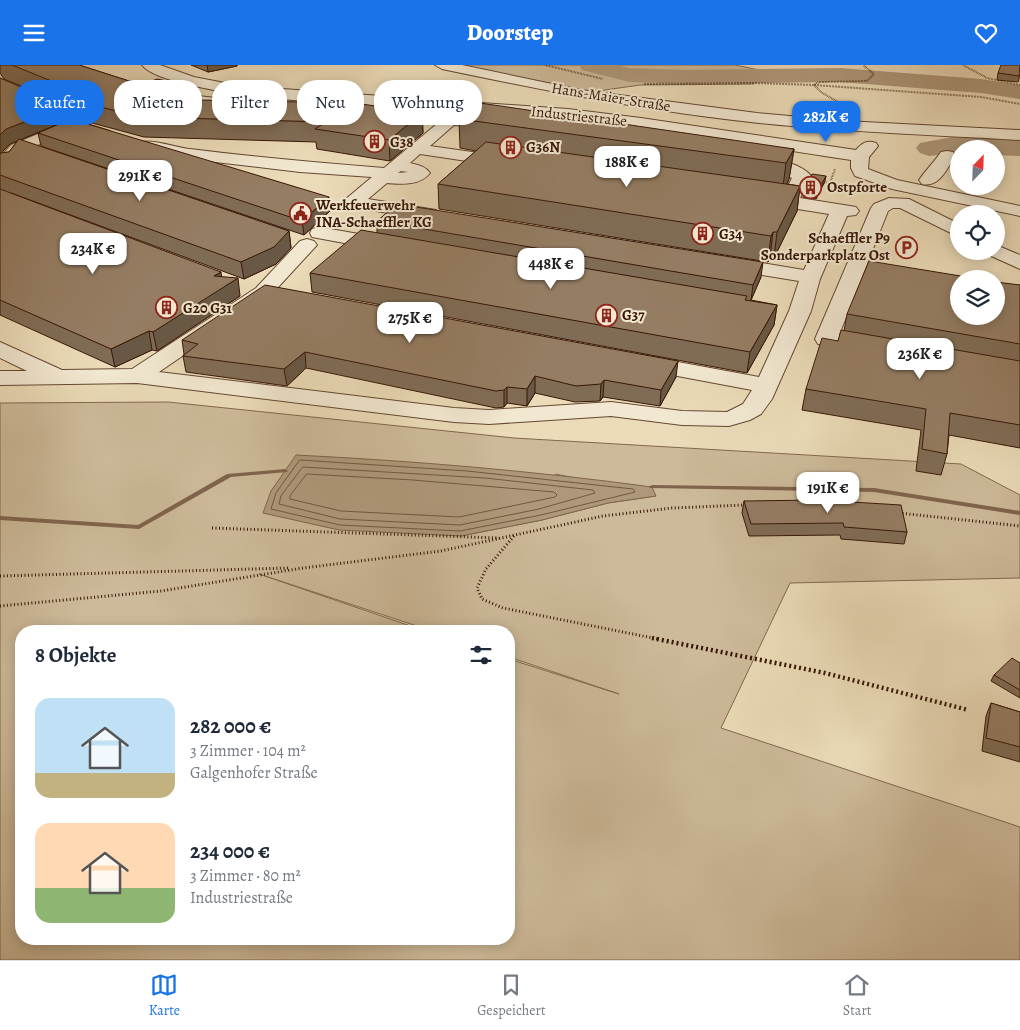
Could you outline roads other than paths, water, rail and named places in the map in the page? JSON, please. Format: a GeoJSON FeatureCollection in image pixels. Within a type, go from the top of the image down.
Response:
{"type":"FeatureCollection","features":[{"type":"Feature","properties":{"kind":"street","name":"Industriestraße"},"geometry":{"type":"LineString","coordinates":[[149,65],[162,73],[208,84],[275,94],[571,115],[863,148]]}},
{"type":"Feature","properties":{"kind":"street","name":"Hans-Maier-Straße"},"geometry":{"type":"LineString","coordinates":[[442,65],[581,94],[722,113],[805,123],[1020,135]]}},
{"type":"Feature","properties":{"kind":"street"},"geometry":{"type":"LineString","coordinates":[[0,83],[15,89]]}},
{"type":"Feature","properties":{"kind":"street"},"geometry":{"type":"LineString","coordinates":[[202,101],[297,110]]}},
{"type":"Feature","properties":{"kind":"street","name":"Hans-Maier-Straße"},"geometry":{"type":"LineString","coordinates":[[722,113],[845,121],[870,126]]}},
{"type":"Feature","properties":{"kind":"street"},"geometry":{"type":"LineString","coordinates":[[482,121],[667,142],[736,154],[779,165],[802,176],[789,203]]}},
{"type":"Feature","properties":{"kind":"street"},"geometry":{"type":"LineString","coordinates":[[805,123],[840,132],[863,148]]}},
{"type":"Feature","properties":{"kind":"street"},"geometry":{"type":"LineString","coordinates":[[0,163],[6,161],[17,149],[73,125],[118,137]]}},
{"type":"Feature","properties":{"kind":"street"},"geometry":{"type":"LineString","coordinates":[[137,376],[273,293],[317,230],[445,125]]}},
{"type":"Feature","properties":{"kind":"street"},"geometry":{"type":"LineString","coordinates":[[870,126],[878,135],[863,148],[858,161],[860,169],[869,177],[930,187],[1020,211]]}},
{"type":"Feature","properties":{"kind":"street"},"geometry":{"type":"LineString","coordinates":[[863,148],[900,133],[921,129]]}},
{"type":"Feature","properties":{"kind":"street"},"geometry":{"type":"LineString","coordinates":[[136,142],[172,152],[300,167],[389,172]]}},
{"type":"Feature","properties":{"kind":"street"},"geometry":{"type":"LineString","coordinates":[[22,147],[50,156]]}},
{"type":"Feature","properties":{"kind":"street"},"geometry":{"type":"LineString","coordinates":[[417,149],[524,164]]}},
{"type":"Feature","properties":{"kind":"street"},"geometry":{"type":"LineString","coordinates":[[884,350],[826,339],[882,205],[930,200],[930,187],[946,156]]}},
{"type":"Feature","properties":{"kind":"street"},"geometry":{"type":"LineString","coordinates":[[0,378],[137,376],[489,417],[611,409],[682,418],[729,419],[752,409],[760,399],[787,316],[811,277],[845,211],[759,198]]}},
{"type":"Feature","properties":{"kind":"street"},"geometry":{"type":"LineString","coordinates":[[353,202],[441,216]]}},
{"type":"Feature","properties":{"kind":"street"},"geometry":{"type":"LineString","coordinates":[[903,203],[950,226]]}},
{"type":"Feature","properties":{"kind":"street"},"geometry":{"type":"LineString","coordinates":[[317,230],[407,249]]}},
{"type":"Feature","properties":{"kind":"street"},"geometry":{"type":"LineString","coordinates":[[1005,256],[1020,263]]}},
{"type":"Feature","properties":{"kind":"street"},"geometry":{"type":"LineString","coordinates":[[714,261],[811,277]]}},
{"type":"Feature","properties":{"kind":"street"},"geometry":{"type":"LineString","coordinates":[[240,287],[273,293]]}},
{"type":"Feature","properties":{"kind":"street"},"geometry":{"type":"LineString","coordinates":[[0,349],[58,377]]}},
{"type":"Feature","properties":{"kind":"street"},"geometry":{"type":"LineString","coordinates":[[621,358],[766,385]]}},
{"type":"Feature","properties":{"kind":"water"},"geometry":{"type":"Polygon","coordinates":[[[296,455],[386,460],[563,476],[652,487],[656,496],[608,503],[542,520],[461,536],[339,530],[263,513],[271,491],[296,455]]]}},
{"type":"Feature","properties":{"kind":"waterway"},"geometry":{"type":"LineString","coordinates":[[590,65],[629,75],[685,77],[840,75],[981,86],[1020,92]]}},
{"type":"Feature","properties":{"kind":"waterway"},"geometry":{"type":"LineString","coordinates":[[929,148],[952,145],[1020,148]]}},
{"type":"Feature","properties":{"kind":"waterway"},"geometry":{"type":"LineString","coordinates":[[0,518],[139,527],[229,475],[285,471]]}},
{"type":"Feature","properties":{"kind":"waterway"},"geometry":{"type":"LineString","coordinates":[[652,487],[874,490],[1020,513]]}},
{"type":"Feature","properties":{"kind":"place","name":"G38"},"geometry":{"type":"Point","coordinates":[374,142]}},
{"type":"Feature","properties":{"kind":"place","name":"G36N"},"geometry":{"type":"Point","coordinates":[510,147]}},
{"type":"Feature","properties":{"kind":"place","name":"Ostpforte"},"geometry":{"type":"Point","coordinates":[811,187]}},
{"type":"Feature","properties":{"kind":"place","name":"Werkfeuerwehr INA-Schaeffler KG"},"geometry":{"type":"Point","coordinates":[300,214]}},
{"type":"Feature","properties":{"kind":"place","name":"G34"},"geometry":{"type":"Point","coordinates":[703,234]}},
{"type":"Feature","properties":{"kind":"place","name":"Schaeffler P9 Sonderparkplatz Ost"},"geometry":{"type":"Point","coordinates":[906,247]}},
{"type":"Feature","properties":{"kind":"place","name":"G20 G31"},"geometry":{"type":"Point","coordinates":[167,308]}},
{"type":"Feature","properties":{"kind":"place","name":"G37"},"geometry":{"type":"Point","coordinates":[606,315]}}]}
